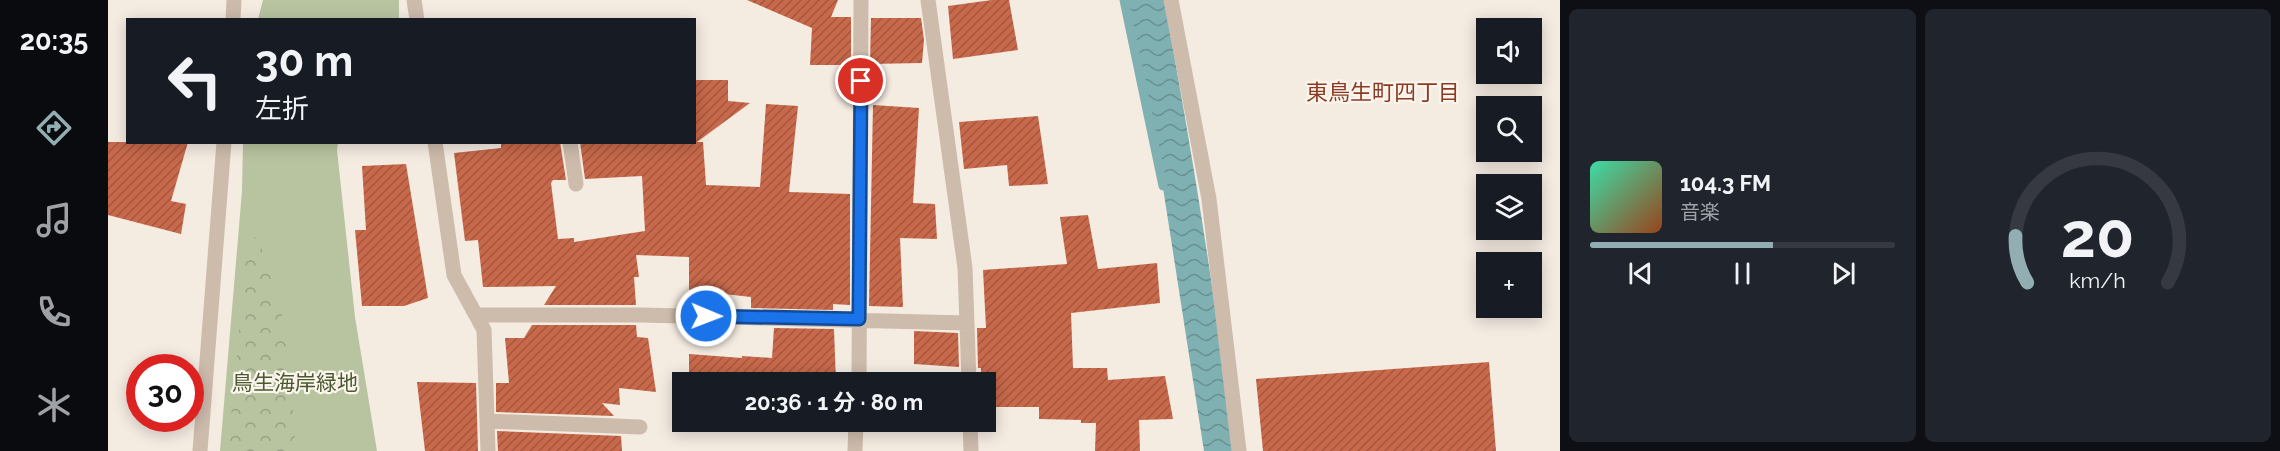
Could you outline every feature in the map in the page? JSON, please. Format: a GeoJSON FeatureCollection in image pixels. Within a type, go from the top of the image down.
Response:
{"type":"FeatureCollection","features":[{"type":"Feature","properties":{"kind":"street"},"geometry":{"type":"LineString","coordinates":[[232,18],[234,0]]}},
{"type":"Feature","properties":{"kind":"street"},"geometry":{"type":"LineString","coordinates":[[414,0],[417,18]]}},
{"type":"Feature","properties":{"kind":"street"},"geometry":{"type":"LineString","coordinates":[[859,372],[861,0]]}},
{"type":"Feature","properties":{"kind":"street"},"geometry":{"type":"LineString","coordinates":[[928,0],[965,268],[969,372]]}},
{"type":"Feature","properties":{"kind":"street"},"geometry":{"type":"LineString","coordinates":[[1171,0],[1209,199],[1239,451]]}},
{"type":"Feature","properties":{"kind":"street"},"geometry":{"type":"LineString","coordinates":[[200,451],[224,144]]}},
{"type":"Feature","properties":{"kind":"street"},"geometry":{"type":"LineString","coordinates":[[435,144],[454,275],[484,330],[488,451]]}},
{"type":"Feature","properties":{"kind":"street"},"geometry":{"type":"LineString","coordinates":[[570,144],[576,184]]}},
{"type":"Feature","properties":{"kind":"street"},"geometry":{"type":"LineString","coordinates":[[476,315],[641,315],[967,323]]}},
{"type":"Feature","properties":{"kind":"street"},"geometry":{"type":"LineString","coordinates":[[487,421],[640,427]]}},
{"type":"Feature","properties":{"kind":"street"},"geometry":{"type":"LineString","coordinates":[[855,451],[856,432]]}},
{"type":"Feature","properties":{"kind":"street"},"geometry":{"type":"LineString","coordinates":[[970,432],[970,451]]}},
{"type":"Feature","properties":{"kind":"green space"},"geometry":{"type":"Polygon","coordinates":[[[263,0],[399,0],[399,18],[258,18],[263,0]]]}},
{"type":"Feature","properties":{"kind":"green space","name":"鳥生海岸緑地"},"geometry":{"type":"Polygon","coordinates":[[[243,144],[338,144],[355,317],[377,451],[220,451],[242,191],[243,144]]]}},
{"type":"Feature","properties":{"kind":"green space"},"geometry":{"type":"Polygon","coordinates":[[[248,235],[259,239],[288,335],[294,451],[228,451],[248,235]]]}},
{"type":"Feature","properties":{"kind":"water"},"geometry":{"type":"Polygon","coordinates":[[[1124,0],[1164,0],[1203,225],[1234,451],[1204,451],[1161,175],[1124,0]]]}},
{"type":"Feature","properties":{"kind":"building"},"geometry":{"type":"Polygon","coordinates":[[[747,0],[838,0],[831,17],[851,17],[851,65],[810,65],[812,28],[747,0]]]}},
{"type":"Feature","properties":{"kind":"building"},"geometry":{"type":"Polygon","coordinates":[[[1009,0],[1018,50],[953,59],[948,6],[1009,0]]]}},
{"type":"Feature","properties":{"kind":"building"},"geometry":{"type":"Polygon","coordinates":[[[871,18],[921,18],[924,40],[922,63],[870,64],[871,18]]]}},
{"type":"Feature","properties":{"kind":"building"},"geometry":{"type":"Polygon","coordinates":[[[696,80],[728,80],[728,101],[750,103],[697,142],[703,142],[706,185],[760,187],[766,104],[798,106],[789,192],[850,194],[850,305],[833,304],[833,310],[751,308],[751,297],[689,290],[689,257],[636,255],[639,277],[634,277],[636,305],[544,305],[556,286],[483,287],[478,240],[465,241],[454,153],[501,148],[501,144],[560,144],[566,180],[553,180],[551,183],[558,239],[574,238],[574,242],[645,231],[642,176],[585,179],[580,144],[696,144],[696,80]]]}},
{"type":"Feature","properties":{"kind":"building"},"geometry":{"type":"Polygon","coordinates":[[[873,105],[919,108],[913,203],[935,204],[937,239],[900,238],[903,307],[869,306],[873,105]]]}},
{"type":"Feature","properties":{"kind":"building"},"geometry":{"type":"Polygon","coordinates":[[[1038,116],[1048,184],[1009,186],[1007,165],[964,169],[959,122],[1038,116]]]}},
{"type":"Feature","properties":{"kind":"building"},"geometry":{"type":"Polygon","coordinates":[[[108,142],[187,144],[171,201],[186,204],[181,234],[108,215],[108,142]]]}},
{"type":"Feature","properties":{"kind":"building"},"geometry":{"type":"Polygon","coordinates":[[[406,164],[428,298],[404,306],[362,306],[355,230],[366,230],[362,166],[406,164]]]}},
{"type":"Feature","properties":{"kind":"building"},"geometry":{"type":"Polygon","coordinates":[[[1088,215],[1098,269],[1157,263],[1160,303],[1071,313],[1073,368],[1107,368],[1108,380],[1165,376],[1173,419],[1139,420],[1140,451],[1095,451],[1096,423],[1081,423],[1081,420],[1039,419],[1039,407],[996,407],[996,372],[981,372],[981,368],[978,368],[977,328],[986,328],[983,270],[1067,264],[1060,217],[1088,215]]]}},
{"type":"Feature","properties":{"kind":"building"},"geometry":{"type":"Polygon","coordinates":[[[532,325],[636,325],[637,337],[648,338],[656,392],[619,388],[620,405],[602,403],[614,416],[496,412],[496,383],[509,383],[505,338],[524,338],[532,325]]]}},
{"type":"Feature","properties":{"kind":"building"},"geometry":{"type":"Polygon","coordinates":[[[774,328],[834,329],[836,372],[689,372],[689,354],[772,358],[774,328]]]}},
{"type":"Feature","properties":{"kind":"building"},"geometry":{"type":"Polygon","coordinates":[[[914,331],[958,333],[959,367],[914,364],[914,331]]]}},
{"type":"Feature","properties":{"kind":"building"},"geometry":{"type":"Polygon","coordinates":[[[1489,362],[1496,451],[1263,451],[1256,379],[1489,362]]]}},
{"type":"Feature","properties":{"kind":"building"},"geometry":{"type":"Polygon","coordinates":[[[417,382],[476,383],[478,451],[425,451],[417,382]]]}},
{"type":"Feature","properties":{"kind":"building"},"geometry":{"type":"Polygon","coordinates":[[[497,431],[621,436],[622,451],[498,451],[497,431]]]}},
{"type":"Feature","properties":{"kind":"waterway"},"geometry":{"type":"LineString","coordinates":[[1124,0],[1163,186]]}},
{"type":"Feature","properties":{"kind":"district","name":"東鳥生町四丁目"},"geometry":{"type":"Point","coordinates":[1383,92]}},
{"type":"Feature","properties":{"kind":"route"},"geometry":{"type":"LineString","coordinates":[[706,316],[859,319],[861,81]]}}]}
